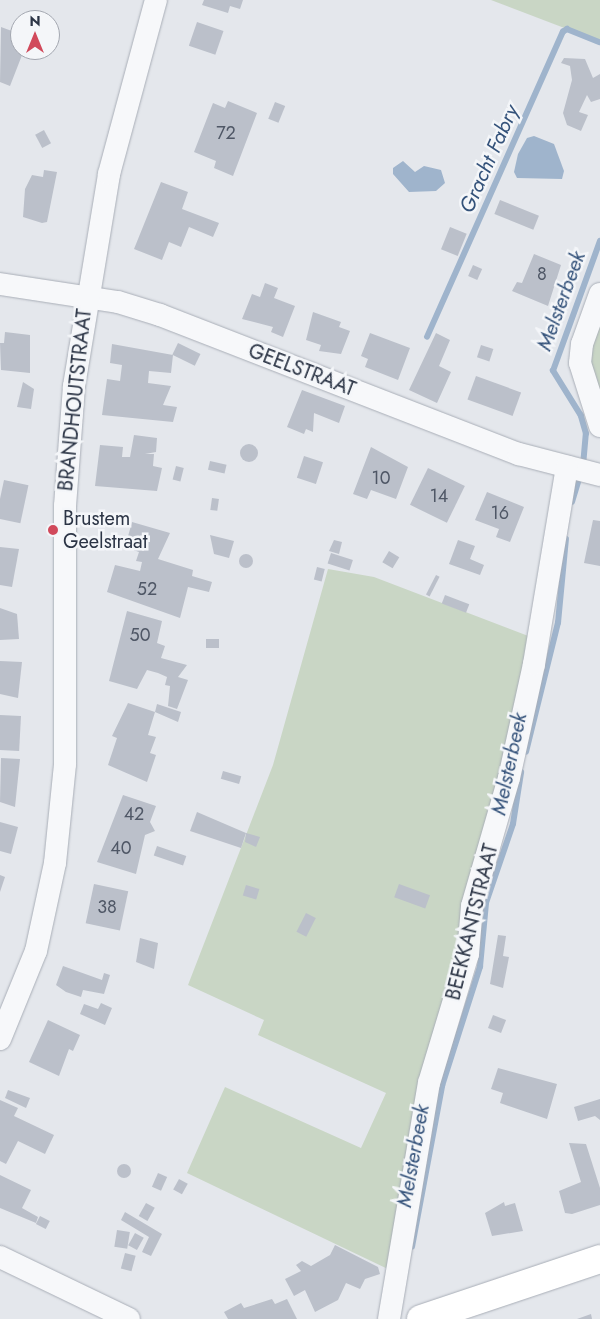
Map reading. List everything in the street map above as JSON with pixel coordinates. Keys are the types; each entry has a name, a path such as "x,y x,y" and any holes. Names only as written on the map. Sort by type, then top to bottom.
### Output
{"main road":[{"path":"421,1319 600,1259"}],"street":[{"name":"BRANDHOUTSTRAAT","path":"0,1039 36,951 62,811 65,506 86,298 109,174 156,0"},
{"name":"GEELSTRAAT","path":"0,284 118,302 160,315 519,454 583,471"},
{"path":"600,294 582,344 580,363 600,426"},
{"name":"BEEKKANTSTRAAT","path":"389,1319 429,1083 468,954 472,906 513,759 583,471"},
{"path":"0,1257 129,1319"}],"green space":[{"path":"491,0 600,0 600,41 567,29"},
{"path":"600,315 600,396 589,363"},
{"path":"328,569 374,577 531,637 392,1271 187,1173 225,1087 361,1148 386,1093 258,1035 264,1020 188,985 273,765"}],"water":[{"path":"534,136 554,144 564,171 562,179 517,178 514,172 518,154 527,138"},
{"path":"403,161 415,172 424,166 441,170 445,183 436,191 409,192 393,174 393,168"}],"building":[{"path":"204,0 243,0 240,9 230,6 228,13 202,5"},
{"path":"197,22 223,31 215,55 189,46"},
{"path":"1,27 10,30 10,60 20,60 10,86 0,82"},
{"path":"564,58 585,59 593,78 600,74 600,99 591,102 587,95 579,112 588,115 581,131 567,125 563,113 572,80 570,66 561,63"},
{"path":"228,101 257,113 233,176 214,168 216,161 194,152 213,103 225,108"},
{"path":"275,102 285,106 278,123 268,119"},
{"path":"44,130 51,143 42,148 35,135"},
{"path":"44,170 57,172 47,222 42,223 23,217 25,189 32,175 43,177"},
{"path":"161,182 188,192 182,209 219,223 213,237 189,227 181,247 169,242 162,260 134,249"},
{"path":"500,200 539,216 533,230 494,214"},
{"path":"450,227 467,234 458,256 441,249"},
{"path":"534,254 561,265 548,306 512,291 517,282 522,283"},
{"path":"473,265 482,269 477,280 468,276"},
{"path":"265,283 278,288 274,298 295,306 283,337 271,332 273,327 242,319 252,294 260,297"},
{"path":"313,312 341,322 339,327 350,331 341,354 319,351 321,345 306,340"},
{"path":"5,332 30,335 30,373 1,370 0,343 4,343"},
{"path":"370,333 410,348 398,380 365,367 368,359 361,356"},
{"path":"436,333 450,340 439,366 451,372 437,403 409,390"},
{"path":"178,343 200,354 195,366 172,355"},
{"path":"112,344 173,355 171,373 149,371 148,383 171,386 163,405 177,407 173,422 102,415 107,379 120,381 122,365 110,363"},
{"path":"481,345 493,349 489,361 477,357"},
{"path":"476,376 521,392 513,416 467,399"},
{"path":"23,382 34,389 31,409 17,407"},
{"path":"302,390 345,406 339,423 314,413 313,432 306,429 304,434 287,427"},
{"path":"134,435 157,438 156,452 145,454 154,454 153,466 162,468 157,491 95,486 100,445 123,447 122,457 130,457"},
{"path":"249,444 255,447 258,453 255,459 249,462 243,459 240,453 243,447"},
{"path":"371,447 408,467 396,499 371,490 367,499 353,494"},
{"path":"304,456 323,462 316,484 297,478"},
{"path":"210,461 227,465 225,474 208,470"},
{"path":"176,466 184,468 180,482 173,480"},
{"path":"428,468 465,486 447,523 410,505"},
{"path":"4,480 28,485 20,523 0,519 0,499"},
{"path":"487,492 524,507 510,542 496,537 499,529 475,520"},
{"path":"212,498 219,499 217,511 210,510"},
{"path":"593,520 600,521 600,566 584,563"},
{"path":"132,522 170,533 158,559 193,570 192,576 212,582 209,592 188,587 180,618 107,592 115,565 140,571 142,562 136,561 139,552 125,547"},
{"path":"210,535 234,541 229,558 214,554"},
{"path":"334,540 342,542 339,554 329,551"},
{"path":"458,540 475,546 470,559 484,565 480,575 449,564"},
{"path":"0,547 19,549 12,587 0,585"},
{"path":"389,551 399,557 393,568 382,562"},
{"path":"331,553 353,560 349,571 328,563"},
{"path":"246,554 251,556 253,561 251,566 246,568 241,566 239,561 241,556"},
{"path":"317,567 325,569 322,582 314,580"},
{"path":"436,575 440,577 430,596 426,595"},
{"path":"445,595 469,604 466,613 442,603"},
{"path":"0,608 17,614 19,639 0,640"},
{"path":"127,611 162,621 157,643 165,646 161,658 187,665 178,677 188,680 177,709 168,706 170,686 165,685 167,677 158,673 147,670 137,689 109,681"},
{"path":"206,639 219,639 219,648 206,648"},
{"path":"0,661 22,662 18,698 0,694"},
{"path":"128,703 155,712 148,735 156,737 150,753 156,755 147,782 108,765 117,738 112,736"},
{"path":"157,704 181,712 178,722 155,712"},
{"path":"0,715 21,716 19,751 0,750"},
{"path":"1,758 20,759 15,807 0,802"},
{"path":"223,771 241,776 239,784 221,779"},
{"path":"123,795 156,806 150,822 155,831 145,835 136,874 97,862"},
{"path":"197,812 246,833 241,848 190,831"},
{"path":"0,822 18,827 11,854 0,851"},
{"path":"246,833 260,837 256,847 245,842"},
{"path":"157,846 186,856 183,866 154,855"},
{"path":"0,875 5,877 0,892"},
{"path":"94,884 128,891 120,930 86,923"},
{"path":"399,884 430,895 425,908 394,897"},
{"path":"246,885 259,889 256,900 243,896"},
{"path":"306,913 316,918 306,937 296,932"},
{"path":"498,935 506,936 503,956 509,957 503,988 490,984"},
{"path":"140,938 158,943 154,969 136,962"},
{"path":"63,966 102,980 104,973 110,975 104,994 83,990 81,997 66,992 56,985"},
{"path":"101,1003 112,1008 105,1025 80,1014 84,1004 98,1009"},
{"path":"493,1015 506,1020 501,1033 488,1028"},
{"path":"48,1020 80,1035 73,1051 69,1049 59,1076 29,1062"},
{"path":"498,1068 557,1084 547,1119 500,1103 503,1093 491,1089"},
{"path":"8,1090 30,1098 26,1108 5,1098"},
{"path":"600,1099 600,1120 595,1116 578,1121 574,1107"},
{"path":"0,1100 18,1108 14,1116 54,1135 45,1154 18,1141 6,1164 0,1161"},
{"path":"569,1143 586,1144 600,1188 600,1205 572,1214 565,1213 559,1191 581,1182"},
{"path":"121,1164 127,1164 131,1171 127,1178 121,1178 117,1174 117,1168"},
{"path":"158,1173 167,1177 161,1191 152,1187"},
{"path":"0,1175 31,1190 22,1208 38,1217 36,1223 0,1208"},
{"path":"179,1179 188,1184 182,1194 173,1189"},
{"path":"504,1202 505,1206 515,1203 523,1231 492,1236 485,1213"},
{"path":"146,1203 155,1208 147,1221 139,1216"},
{"path":"125,1212 162,1234 151,1256 142,1252 149,1237 121,1220"},
{"path":"40,1216 50,1221 46,1229 36,1224"},
{"path":"117,1230 130,1232 127,1249 114,1247"},
{"path":"135,1233 144,1238 137,1250 128,1245"},
{"path":"335,1245 378,1267 380,1274 365,1279 360,1289 346,1283 338,1300 315,1312 305,1290 294,1296 285,1279 301,1271 296,1265 302,1261 311,1266 330,1255"},
{"path":"125,1253 136,1256 131,1271 121,1268"},
{"path":"272,1299 275,1304 287,1299 297,1319 228,1319 224,1312 241,1303 244,1308"},
{"path":"591,1314 592,1319 577,1319"}],"waterway":[{"name":"Gracht Fabry","path":"427,337 563,32 567,29 600,42"},
{"name":"Melsterbeek","path":"583,466 586,434 581,416 553,371 600,241"},
{"name":"Melsterbeek","path":"572,502 580,475"},
{"name":"Melsterbeek","path":"526,752 558,623 566,539"},
{"name":"Melsterbeek","path":"412,1247 442,1086 480,967 486,903 513,824 521,773"}],"place":[{"name":"Brustem Geelstraat","path":"53,530"}]}
